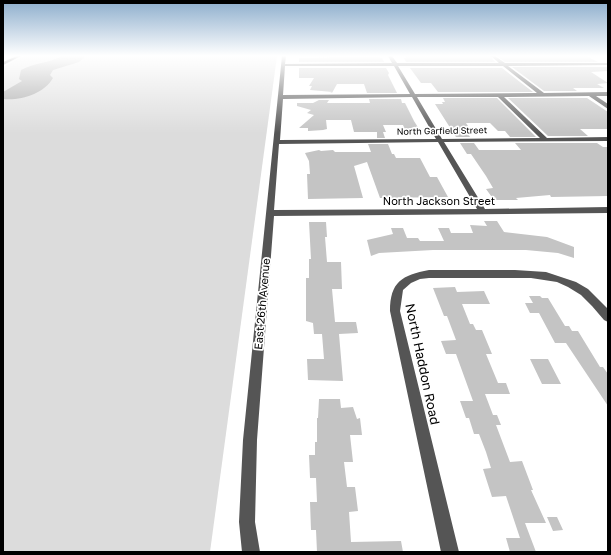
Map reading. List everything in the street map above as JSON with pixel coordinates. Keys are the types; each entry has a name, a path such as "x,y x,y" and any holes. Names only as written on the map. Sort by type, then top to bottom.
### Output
{"street":[{"name":"East 26th Avenue","path":"251,552 247,522 250,440 282,82"},
{"path":"405,82 482,212"},
{"path":"527,82 543,95"},
{"path":"590,94 608,107"},
{"path":"281,96 608,94"},
{"path":"499,95 545,139"},
{"name":"North Garfield Street","path":"277,142 608,139"},
{"name":"North Jackson Street","path":"270,213 608,210"},
{"name":"North Haddon Road","path":"450,552 395,311 396,292 400,286 412,278 429,274 540,274 558,278 576,286 594,300 608,317"}],"shaded area":[{"path":"3,82 274,82 210,552 3,552"},
{"path":"20,82 50,82 38,92 17,99 3,99 3,92"}],"building":[{"path":"312,82 391,82 397,93 367,93 364,84 337,84 333,92 310,90 312,86 309,86"},
{"path":"420,82 520,82 533,92 438,92 431,83"},
{"path":"532,82 608,83 597,84 604,88 573,88 577,91 544,91"},
{"path":"443,98 497,98 536,137 510,137 505,131 498,131 490,123 466,123 470,129 465,129 470,137 456,137 435,104 443,104 442,102 445,102"},
{"path":"508,98 587,98 608,112 608,129 580,129 588,136 548,136"},
{"path":"369,99 401,99 402,103 405,103 419,129 417,129 418,132 406,132 403,125 383,125 386,132 383,132 385,138 377,138 377,132 354,132 351,120 326,120 327,129 323,130 308,131 308,128 299,128 314,115 307,113 311,110 297,106 297,103 313,103 319,100 329,100 327,103 370,103"},
{"path":"460,143 474,143 479,150 521,150 515,143 597,143 603,147 608,147 608,196 551,197 550,195 516,198 518,200 494,200 486,189 493,188 486,176 471,154 467,154"},
{"path":"368,144 388,144 392,154 394,154 396,158 420,158 430,177 437,177 448,197 380,198 367,162 354,166 363,198 308,199 307,174 310,174 309,161 305,153 319,150 333,150 335,152 371,152"},
{"path":"484,221 497,221 504,232 547,237 574,247 574,258 558,253 526,250 433,250 379,253 371,256 367,240 393,234 391,228 403,228 407,238 418,238 420,241 444,241 438,228 449,228 451,233 473,233 470,225 487,226"},
{"path":"309,222 326,222 327,237 325,237 327,262 341,262 342,289 332,289 335,322 356,322 358,333 339,334 343,381 308,380 307,359 324,359 322,334 314,334 313,323 306,321 306,278 309,278 309,259 311,259"},
{"path":"455,287 457,292 484,291 490,304 462,304 470,324 473,324 476,330 482,330 492,354 486,354 498,383 506,383 510,394 485,394 493,415 497,415 501,425 496,425 510,462 522,461 533,490 531,490 546,523 525,523 536,552 510,552 506,538 520,538 506,496 492,497 483,469 491,468 486,452 479,434 474,434 469,418 466,418 460,401 473,401 456,354 446,354 441,341 456,340 447,316 444,316 433,288"},
{"path":"529,296 548,298 565,326 569,326 572,331 578,331 600,367 603,367 608,374 608,406 566,343 555,343 539,313 530,313 525,303 533,303"},
{"path":"530,359 548,359 561,384 542,384"},
{"path":"319,399 340,399 341,408 353,407 357,419 360,418 362,435 350,435 353,462 344,462 347,487 355,487 358,511 349,512 351,542 401,541 403,552 317,552 316,530 311,530 310,502 317,502 316,478 310,478 309,455 315,455"},
{"path":"547,517 557,517 563,530 553,531"}]}
